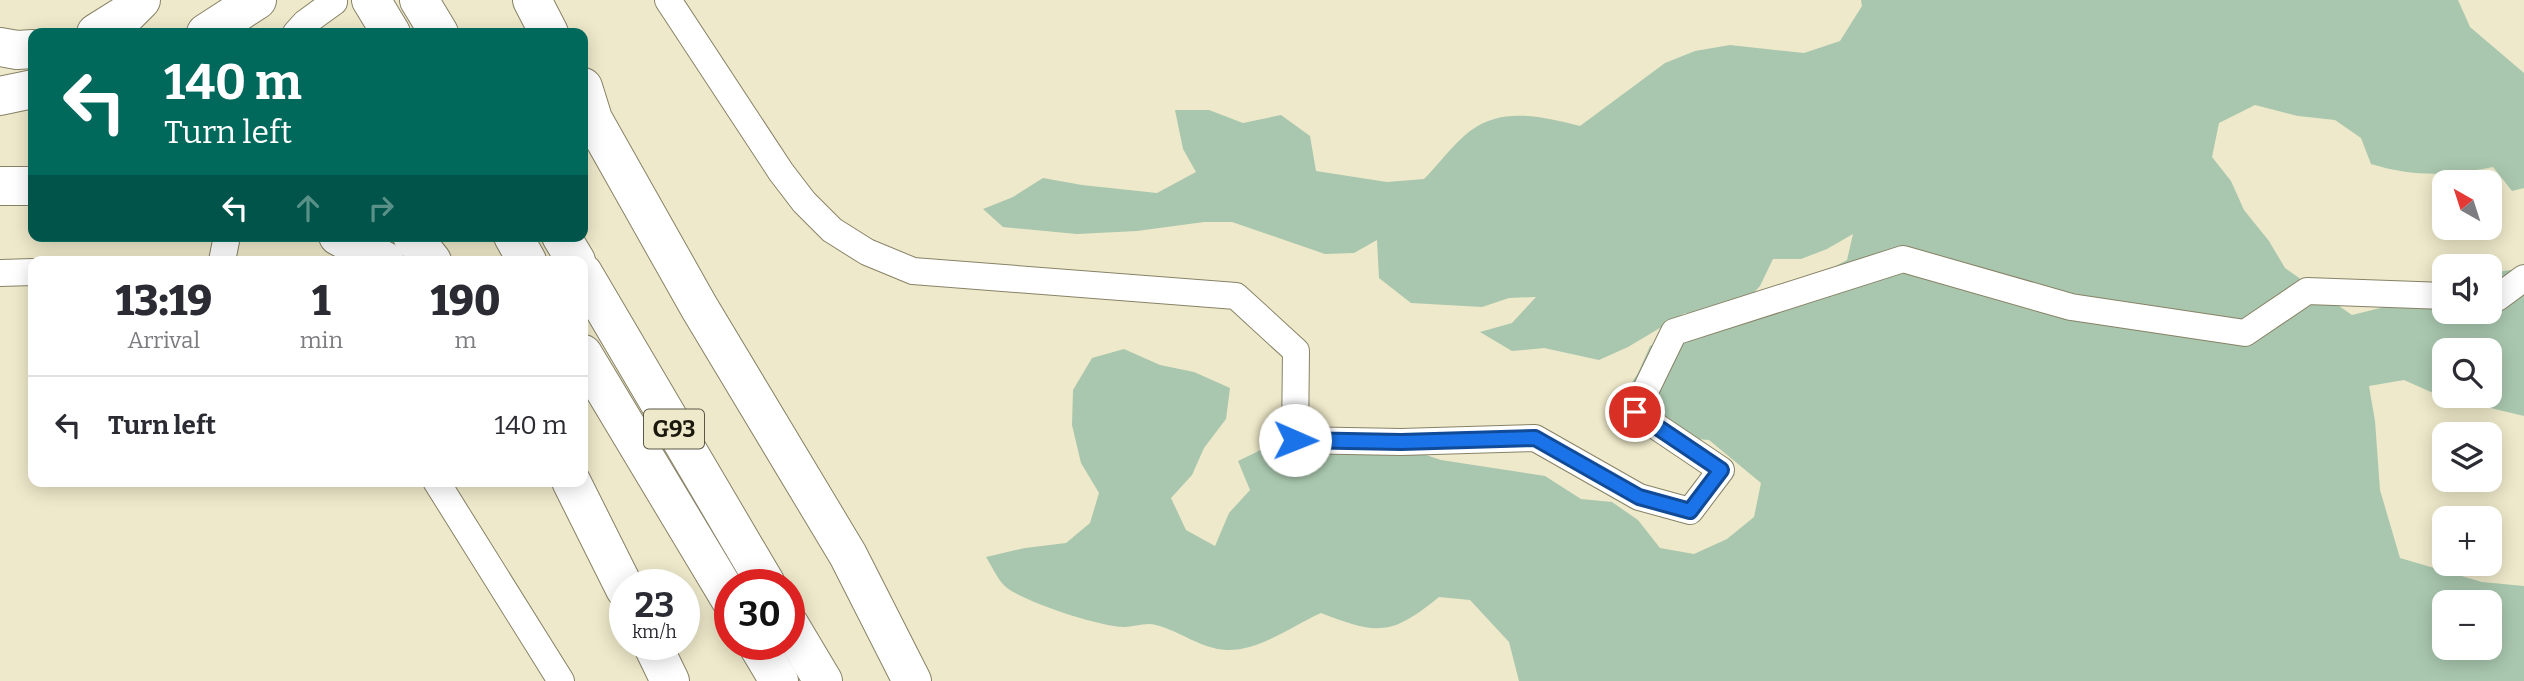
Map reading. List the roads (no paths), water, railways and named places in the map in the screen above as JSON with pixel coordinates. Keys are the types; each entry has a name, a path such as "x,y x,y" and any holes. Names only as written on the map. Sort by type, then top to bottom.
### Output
{"highway":[{"path":"104,28 128,13 141,0"},
{"path":"213,28 257,0"},
{"path":"419,0 436,28"},
{"path":"532,0 546,28"},
{"path":"556,0 564,28"},
{"path":"353,1 385,28"},
{"path":"0,47 28,49"},
{"path":"588,106 699,307 848,555 912,681"},
{"path":"0,186 28,186"},
{"path":"349,242 376,256"},
{"path":"417,242 428,256"},
{"name":"G93","path":"588,281 757,569"},
{"name":"G93","path":"588,362 714,574"},
{"path":"574,487 615,569"},
{"path":"687,530 714,590"},
{"path":"805,651 823,681"},
{"path":"660,660 670,681"},
{"path":"745,660 755,681"},
{"path":"767,660 779,681"}],"street":[{"path":"668,0 781,172 804,202 832,230 867,252 913,271 1236,296 1296,351 1295,440 1401,442 1535,438 1639,497 1690,511 1721,470 1635,412 1674,332 1903,259 2071,307 2245,334 2307,291 2432,296"},
{"path":"305,28 353,1"},
{"path":"0,273 28,272"},
{"path":"2502,294 2524,278"},
{"path":"440,487 561,681"}]}
